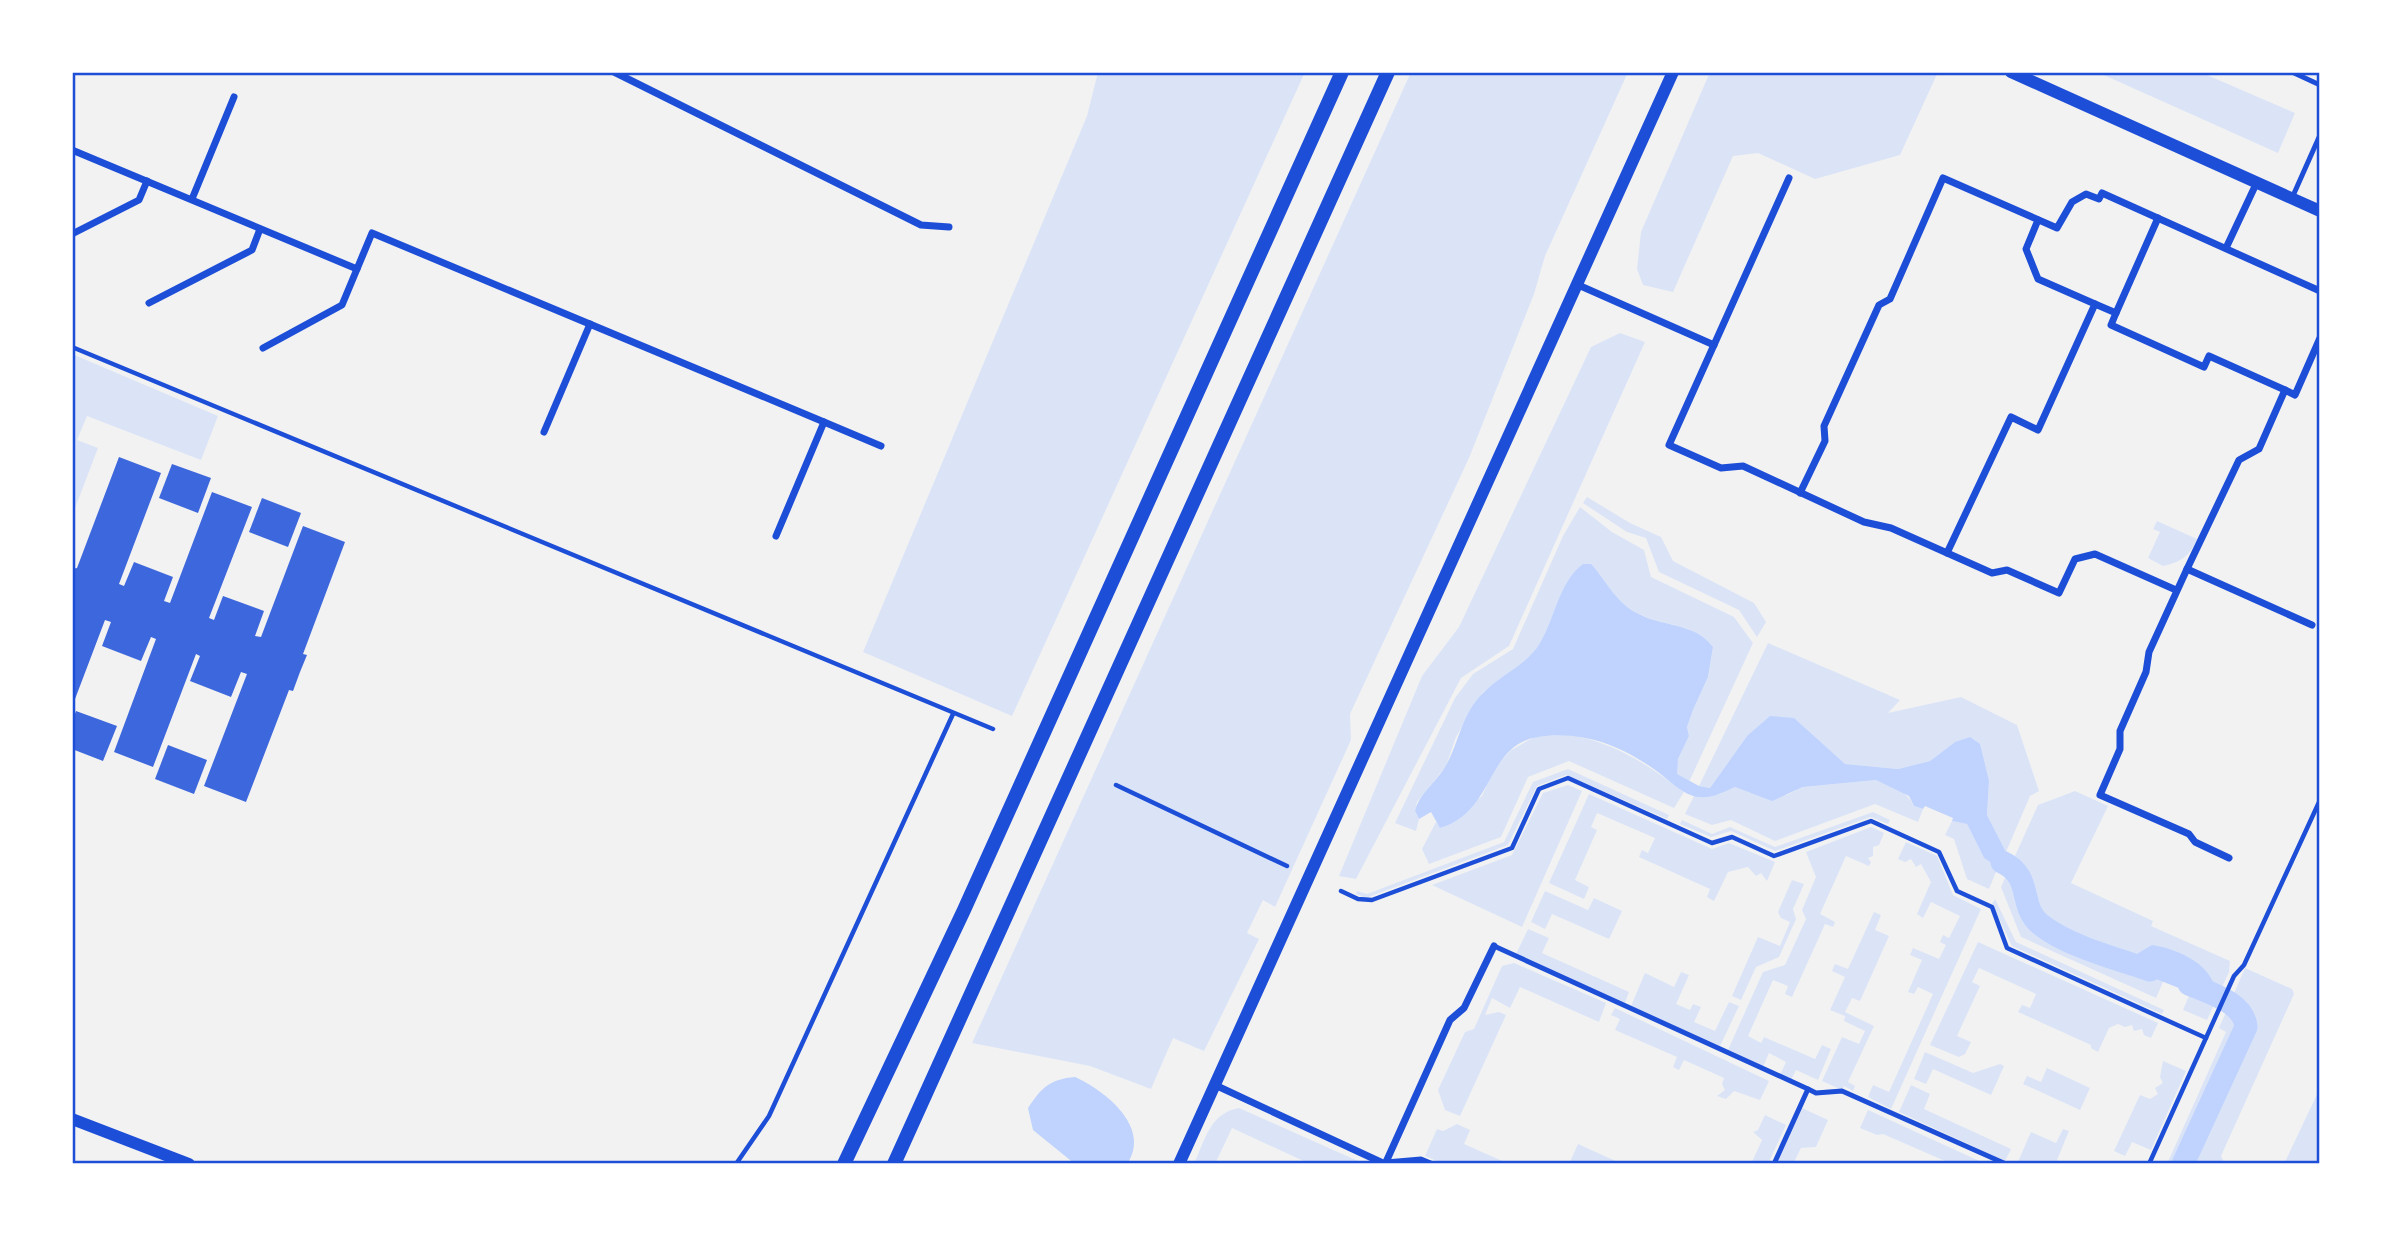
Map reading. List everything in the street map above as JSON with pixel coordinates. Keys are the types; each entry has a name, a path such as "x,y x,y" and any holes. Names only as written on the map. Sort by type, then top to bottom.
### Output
{"main road":[{"path":"844,1164 964,910 1342,72"},
{"path":"894,1164 1388,72"}],"street":[{"path":"614,72 921,225 948,227"},
{"path":"1179,1164 1673,72"},
{"path":"2011,72 2320,211"},
{"path":"192,199 234,97"},
{"path":"72,150 357,268"},
{"path":"1800,494 1825,441 1824,426 1840,390 1879,305 1890,299 1943,177 2059,227 2072,202 2086,194 2099,200 2102,193 2320,291"},
{"path":"1789,178 1669,445 1721,468 1743,466 1864,522 1891,528 1992,573 2007,570 2059,593 2075,559 2095,554 2176,590"},
{"path":"72,234 139,200 147,181"},
{"path":"2226,248 2257,181"},
{"path":"2158,218 2111,325 2204,368 2210,356 2295,395 2320,338"},
{"path":"2038,220 2026,249 2038,279 2116,313"},
{"path":"149,303 251,250 260,229"},
{"path":"263,348 342,305 372,233 881,446"},
{"path":"1576,284 1714,345"},
{"path":"1947,553 2011,417 2038,430 2095,304"},
{"path":"544,432 590,324"},
{"path":"2229,858 2194,842 2189,834 2100,795 2120,749 2120,731 2176,590 2239,460 2259,449 2285,390"},
{"path":"776,536 824,422"},
{"path":"2187,569 2312,625"},
{"path":"1215,1086 1386,1163 1450,1020 1464,1008 1494,946"},
{"path":"72,1119 189,1164"}],"lane":[{"path":"2292,72 2320,85"},
{"path":"2292,198 2320,135"},
{"path":"1494,946 1816,1093 1842,1091 2006,1164"},
{"path":"1774,1164 1808,1089"},
{"path":"1386,1163 1421,1159 1433,1164"}],"path":[{"path":"72,347 993,729"},
{"path":"736,1164 769,1116 953,714"},
{"path":"1341,891 1358,899 1373,900 1512,848 1539,789 1568,778 1712,843 1732,837 1774,856 1871,821 1940,852 1957,891 1992,907 2007,948 2206,1038"},
{"path":"1116,785 1287,866"},
{"path":"2149,1164 2234,976 2244,965 2320,800"}],"shaded area":[{"path":"1098,72 1305,72 1012,716 863,652 1087,116"},
{"path":"1411,72 1628,72 1545,256 1534,294 1469,458 1350,714 1351,740 1275,907 1263,900 1247,933 1259,939 1204,1051 1173,1038 1151,1089 1090,1066 972,1043"},
{"path":"1710,72 1938,72 1900,155 1815,179 1758,153 1733,156 1673,292 1643,285 1637,269 1641,232"},
{"path":"2097,72 2200,72 2295,113 2278,153"},
{"path":"1620,333 1645,342 1509,646 1461,678 1356,879 1339,876 1422,676 1459,627 1591,347"},
{"path":"72,354 218,416 201,460 87,416 77,440 98,448 72,516"},
{"path":"1587,497 1630,523 1661,537 1673,561 1754,603 1766,622 1757,637 1739,610 1659,572 1646,538 1627,532 1583,503"},
{"path":"1580,507 1612,532 1644,550 1651,577 1734,617 1753,643 1689,782 1676,774 1678,759 1689,736 1687,727 1693,710 1708,677 1713,647 1697,633 1631,609 1615,596 1599,573 1565,587 1542,641 1530,658 1483,692 1456,737 1446,766 1417,802 1415,811 1419,819 1416,831 1395,823 1455,698 1473,674 1513,649 1563,536"},
{"path":"2157,521 2197,539 2184,557 2163,566 2148,558 2160,532 2153,529"},
{"path":"1768,643 1900,700 1888,713 1961,697 2017,725 2039,791 2030,796 2006,852 1987,815 1989,781 1955,742 1930,761 1898,769 1845,764 1825,748 1747,736 1710,788 1699,786"},
{"path":"1569,734 1602,743 1630,756 1684,792 1674,808 1569,761 1528,777 1501,837 1429,864 1422,849 1436,822 1441,828 1482,796 1494,768 1510,751 1534,737"},
{"path":"1568,769 1669,815 1667,819 1566,775 1537,786 1508,845 1366,898 1356,894 1357,891 1367,894 1504,842 1533,782"},
{"path":"1876,780 1898,789 1914,806 1923,809 1918,822 1875,804 1775,841 1731,820 1712,825 1685,814 1694,796 1720,794 1735,787 1751,793 1787,795 1803,787"},
{"path":"1568,785 1582,791 1522,927 1432,885 1512,855 1543,793"},
{"path":"2075,791 2108,806 2071,883 2153,921 2151,926 2230,961 2229,972 2207,1020 2183,1010 2191,991 2209,1000 2214,998 2139,953 2120,960 2121,965 2164,980 2156,998 2021,937 2001,887 2038,805"},
{"path":"1589,794 1712,849 1729,843 1775,862 1767,881 1761,873 1756,876 1748,867 1728,872 1714,901 1707,897 1710,889 1639,857 1642,850 1648,853 1655,838 1597,813 1591,827 1597,830 1575,880 1589,887 1584,899 1549,883"},
{"path":"1873,812 1890,820 1888,824 1871,817 1775,851 1731,831 1711,837 1680,824 1682,820 1712,834 1730,827 1775,847"},
{"path":"1952,821 1967,824 1984,858 1998,867 1989,889 1967,879 1954,839 1945,835"},
{"path":"1871,827 1884,833 1879,845 1873,847 1873,856 1868,858 1871,862 1869,866 1846,856 1820,914 1835,922 1833,927 1825,924 1792,997 1785,994 1788,986 1773,980 1748,1036 1761,1043 1764,1037 1815,1059 1822,1045 1831,1049 1818,1080 1796,1070 1791,1080 1780,1075 1786,1062 1769,1053 1763,1067 1728,1050 1763,972 1785,965 1806,919 1802,910 1816,877 1806,852"},
{"path":"1906,842 1937,856 1953,895 1981,909 1891,1109 1868,1097 1873,1085 1889,1092 1933,994 1918,987 1914,994 1908,992 1922,960 1910,955 1913,948 1939,959 1946,945 1940,942 1943,935 1949,938 1960,916 1931,902 1923,918 1917,914 1931,882 1921,864 1916,867 1911,859 1905,862 1898,859"},
{"path":"1792,880 1804,884 1793,909 1796,919 1779,957 1756,967 1741,1000 1732,996 1758,937 1780,946 1790,922 1781,918 1778,912"},
{"path":"1545,891 1588,910 1594,898 1622,911 1609,939 1552,914 1545,929 1531,922"},
{"path":"1995,899 2016,942 2164,1010 2162,1014 2012,946 1992,904"},
{"path":"1874,912 1881,915 1875,930 1889,936 1860,1001 1852,998 1845,1012 1874,1026 1848,1082 1855,1086 1853,1091 1844,1086 1842,1090 1822,1081 1842,1037 1859,1044 1865,1031 1844,1021 1845,1016 1830,1010 1845,977 1832,971 1835,964 1848,969"},
{"path":"1528,929 1549,938 1542,953 1629,992 1625,1003 1516,954"},
{"path":"1978,942 2158,1023 2151,1038 2144,1035 2142,1029 2134,1031 2132,1025 2125,1027 2118,1024 2109,1028 2098,1052 2091,1048 2091,1045 2018,1012 2022,1005 2030,1008 2036,994 1979,968 1972,982 1980,986 1957,1036 1971,1042 1965,1054 1959,1057 1930,1045"},
{"path":"1514,963 1606,1003 1599,1022 1520,987 1510,1008 1492,998 1485,1015 1499,1012 1506,1015 1460,1116 1445,1110 1438,1090 1465,1032 1474,1029 1502,966"},
{"path":"2245,968 2292,989 2294,994 2221,1156 2225,1164 2167,1164 2226,1032 2219,1028"},
{"path":"1681,972 1689,975 1676,1004 1690,1010 1693,1004 1701,1007 1694,1022 1715,1031 1729,1002 1739,1006 1720,1046 1631,1006 1645,973 1674,987"},
{"path":"1615,1008 1769,1081 1760,1100 1734,1091 1726,1099 1717,1096 1725,1090 1722,1084 1724,1078 1684,1060 1679,1070 1673,1067 1677,1057 1615,1030 1620,1019 1611,1015"},
{"path":"1925,1052 1973,1073 2000,1064 2004,1066 1991,1095 1933,1069 1926,1084 1914,1079"},
{"path":"2163,1061 2186,1071 2151,1150 2132,1142 2125,1156 2114,1151 2140,1095 2150,1099 2158,1094 2155,1088 2163,1083 2160,1077"},
{"path":"2047,1068 2090,1088 2080,1110 2023,1084 2027,1076 2041,1082"},
{"path":"1911,1085 1930,1094 1924,1109 2011,1149 2005,1161 1899,1112"},
{"path":"2320,1088 2320,1164 2307,1161 2305,1164 2284,1164"},
{"path":"1239,1108 1358,1161 1359,1164 1310,1164 1232,1128 1215,1164 1194,1164 1205,1137 1215,1122 1221,1115"},
{"path":"1802,1108 1828,1120 1816,1147 1801,1148 1793,1164 1777,1164"},
{"path":"1868,1110 1986,1164 1952,1164 1883,1134 1877,1135 1860,1128"},
{"path":"1765,1115 1786,1125 1768,1164 1751,1164 1762,1140 1753,1132 1758,1130"},
{"path":"1457,1124 1470,1130 1464,1144 1509,1164 1444,1164 1425,1156 1437,1129 1443,1131"},
{"path":"2063,1129 2069,1131 2057,1160 2065,1164 2017,1164 2031,1132 2056,1143"},
{"path":"1578,1144 1620,1163 1620,1164 1569,1164"}],"water":[{"path":"1583,564 1591,564 1616,596 1635,612 1697,633 1713,647 1708,677 1687,727 1689,736 1678,759 1677,774 1699,786 1710,788 1747,736 1770,716 1794,718 1845,764 1898,769 1930,761 1955,742 1970,737 1980,744 1989,781 1987,815 2006,852 1998,867 1984,858 1967,824 1952,821 1953,818 1925,806 1923,809 1914,806 1909,796 1876,780 1803,787 1772,801 1735,787 1713,796 1699,797 1683,791 1644,763 1616,748 1571,736 1538,737 1521,743 1508,752 1482,794 1458,820 1440,828 1431,812 1419,819 1415,811 1417,805 1445,767 1470,710 1484,692 1535,651 1568,580"},
{"path":"2152,945 2173,950 2203,968 2210,976 2216,996 2209,1000 2121,965 2122,955 2130,958"},
{"path":"1075,1077 1111,1100 1129,1124 1134,1137 1133,1150 1127,1164 1075,1164 1033,1130 1028,1108 1037,1095 1053,1082"}],"building":[{"path":"119,457 161,473 119,584 124,586 134,562 173,577 164,601 170,603 212,492 252,507 209,618 214,620 223,596 264,611 255,636 261,637 303,526 345,542 303,654 307,655 293,691 289,690 246,802 204,786 247,674 241,672 231,697 190,681 200,656 196,654 153,767 114,752 156,639 151,637 141,661 102,646 111,622 105,620 72,707 72,569 77,568"},
{"path":"172,464 211,478 198,513 159,498"},
{"path":"262,498 301,513 288,547 249,532"},
{"path":"76,711 117,726 103,761 72,749 72,722"},
{"path":"168,745 207,760 194,794 155,779"}],"waterway":[{"path":"2002,862 2018,875 2029,909 2040,924 2078,945 2150,970"},
{"path":"2183,1164 2246,1027 2244,1018 2232,1005 2189,984"}]}
